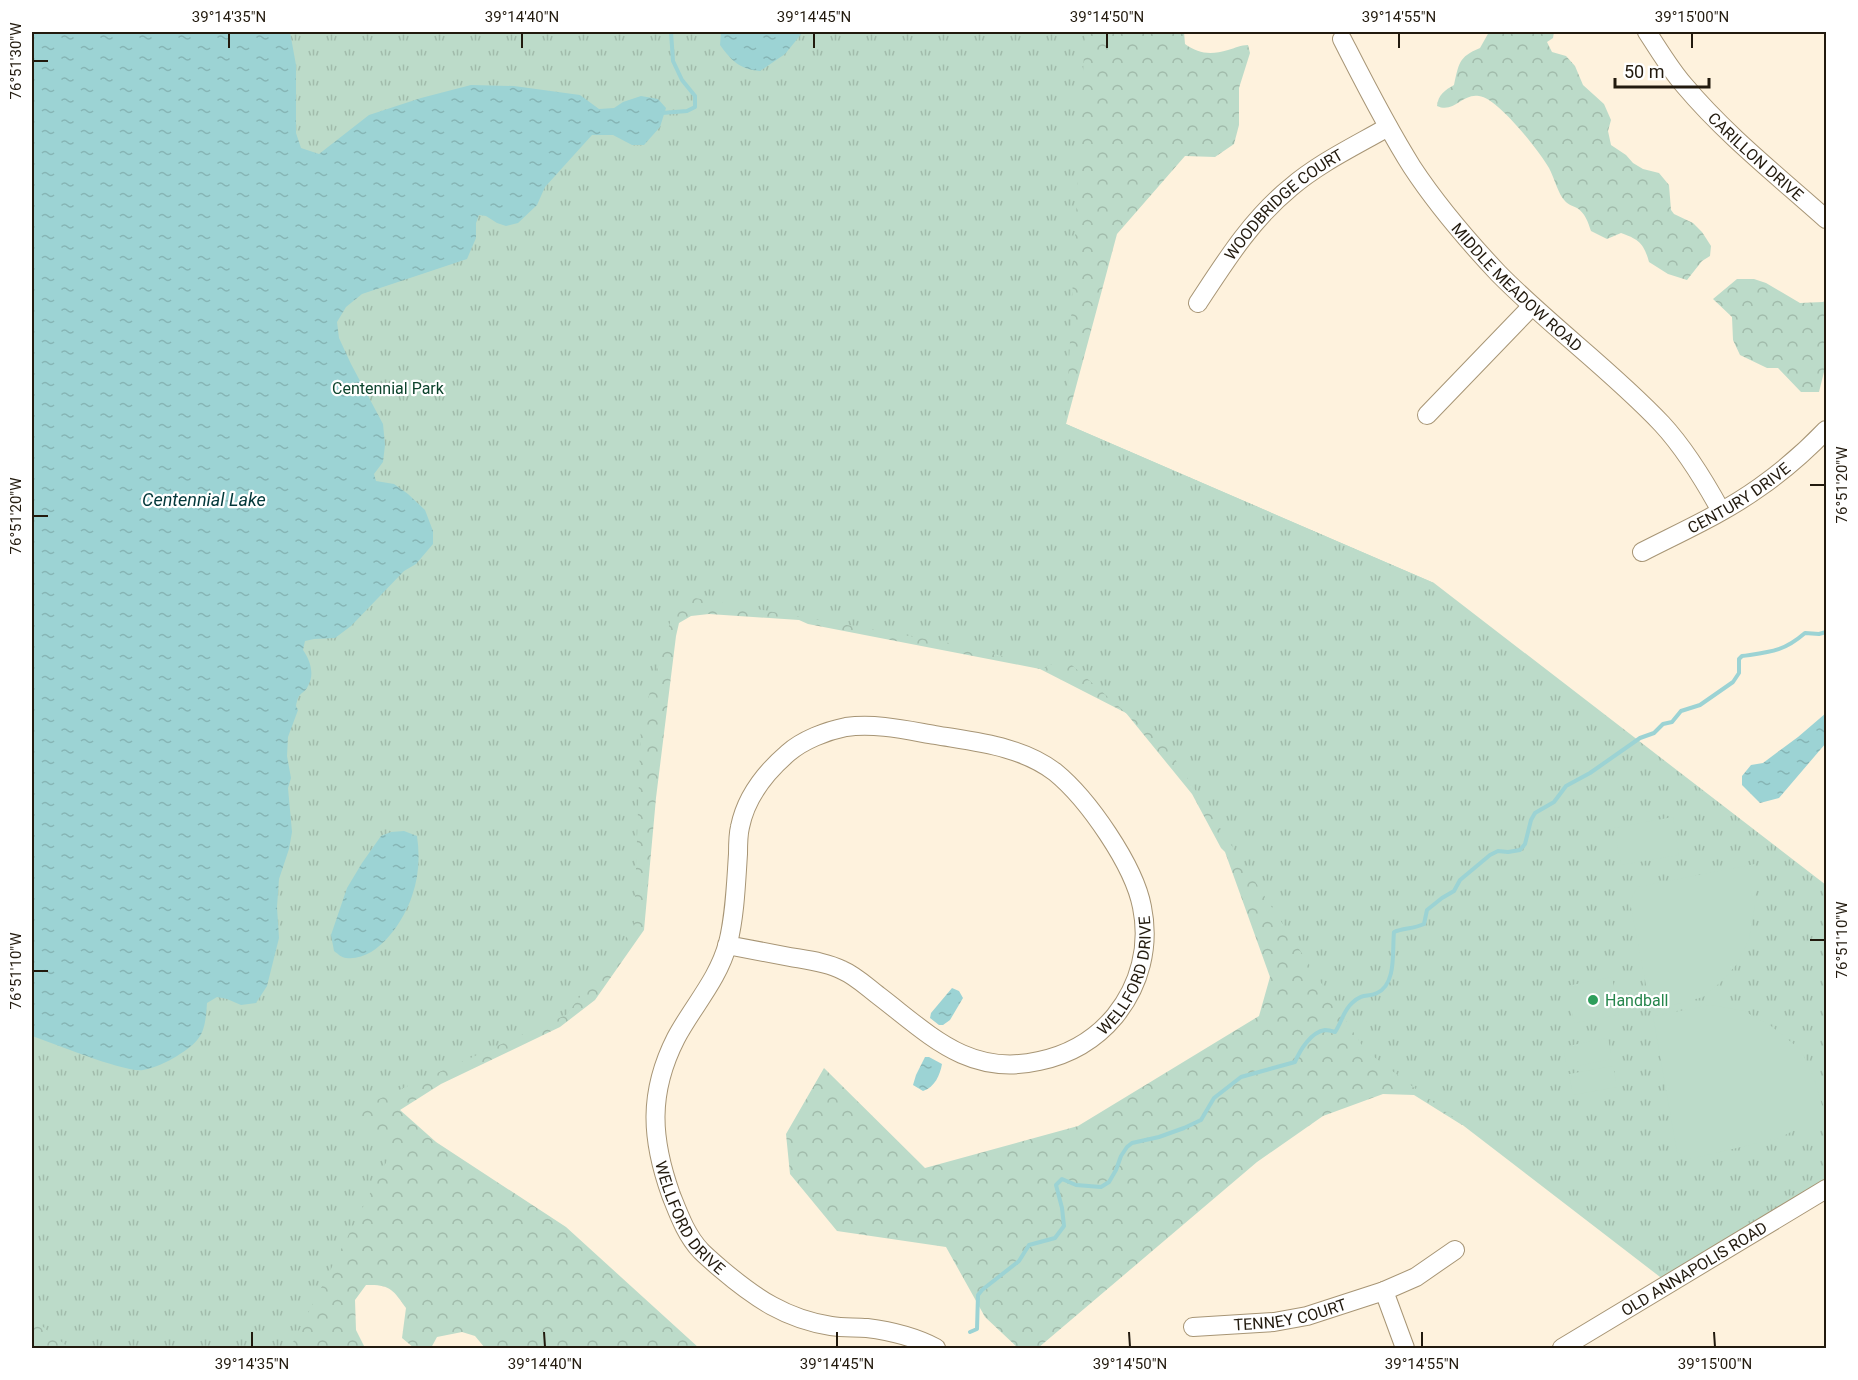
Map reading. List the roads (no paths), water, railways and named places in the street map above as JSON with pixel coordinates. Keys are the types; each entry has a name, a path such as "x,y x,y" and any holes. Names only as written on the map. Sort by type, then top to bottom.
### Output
{"street":[{"name":"CARILLON DRIVE","path":"1647,32 1683,85 1725,129 1827,219"},
{"name":"MIDDLE MEADOW ROAD","path":"1342,39 1388,127 1413,168 1448,216 1532,306 1632,395 1662,425 1683,449 1721,511"},
{"name":"WOODBRIDGE COURT","path":"1198,303 1230,254 1268,207 1318,168 1388,127"},
{"path":"1427,415 1532,306"},
{"name":"CENTURY DRIVE","path":"1642,552 1721,511 1759,488 1827,430"},
{"name":"WELLFORD DRIVE","path":"728,945 820,962 841,969 944,1046 967,1058 995,1064 1022,1065 1054,1058 1077,1048 1099,1033 1126,1001 1137,978 1145,949 1145,919 1139,891 1122,858 1095,816 1076,792 1053,771 999,746 880,726 844,728 817,736 793,748 760,782 747,805 739,828 734,905 728,945 709,989 675,1041 658,1091 655,1136 666,1179 686,1231 701,1252 736,1282 782,1312 836,1327 867,1328 898,1334 925,1342 936,1348"},
{"name":"OLD ANNAPOLIS ROAD","path":"1562,1348 1827,1190"},
{"name":"TENNEY COURT","path":"1193,1327 1274,1322 1307,1316 1384,1291 1416,1277 1455,1250"},
{"path":"1384,1291 1405,1348"}],"water":[{"name":"Centennial Lake","path":"32,32 290,32 296,65 296,133 301,148 319,154 369,115 471,85 514,86 580,95 599,109 614,108 623,102 641,96 658,99 666,108 660,127 644,145 632,145 613,135 592,135 545,187 537,205 518,223 506,226 479,215 476,223 476,238 467,259 362,294 346,307 337,322 339,338 383,424 385,445 383,462 374,474 376,481 394,484 425,510 433,531 433,544 416,564 404,571 351,626 335,638 305,641 303,650 310,663 311,677 306,689 298,698 296,706 298,710 288,737 287,756 291,778 288,788 292,832 279,879 277,907 279,938 267,986 256,1003 241,1005 217,997 207,1003 205,1021 197,1040 173,1058 143,1070 121,1067 32,1036"},
{"path":"721,32 803,32 785,54 760,71 741,66 732,60 720,45"},
{"path":"1826,713 1826,743 1779,798 1760,803 1742,785 1742,776 1751,765 1763,763"},
{"path":"404,831 417,836 418,866 412,896 403,917 388,938 368,954 357,958 343,957 334,951 331,935 347,888 381,836"},
{"path":"952,988 959,991 963,998 950,1020 939,1025 930,1018 931,1013"},
{"path":"925,1057 942,1064 936,1080 931,1087 923,1091 913,1085"}],"waterway":[{"path":"662,113 687,111 695,107 695,96 682,80 673,61 671,32"},
{"path":"970,1332 977,1329 978,1295 982,1290 1019,1261 1029,1245 1055,1238 1064,1226 1056,1185 1062,1179 1076,1185 1101,1187 1109,1182 1121,1156 1132,1143 1159,1137 1201,1120 1214,1098 1241,1077 1295,1062 1303,1047 1315,1034 1325,1030 1335,1032 1352,1003 1363,996 1383,989 1391,974 1394,932 1424,924 1427,910 1454,891 1460,880 1490,855 1498,851 1520,850 1525,844 1535,813 1554,802 1566,786 1590,773 1640,738 1654,733 1663,724 1672,722 1681,711 1700,705 1733,682 1739,673 1739,659 1742,656 1783,648 1805,633 1826,632"}],"place":[{"name":"Handball","path":"1593,1000"}],"park label":[{"name":"Centennial Park","path":"388,388"}]}
